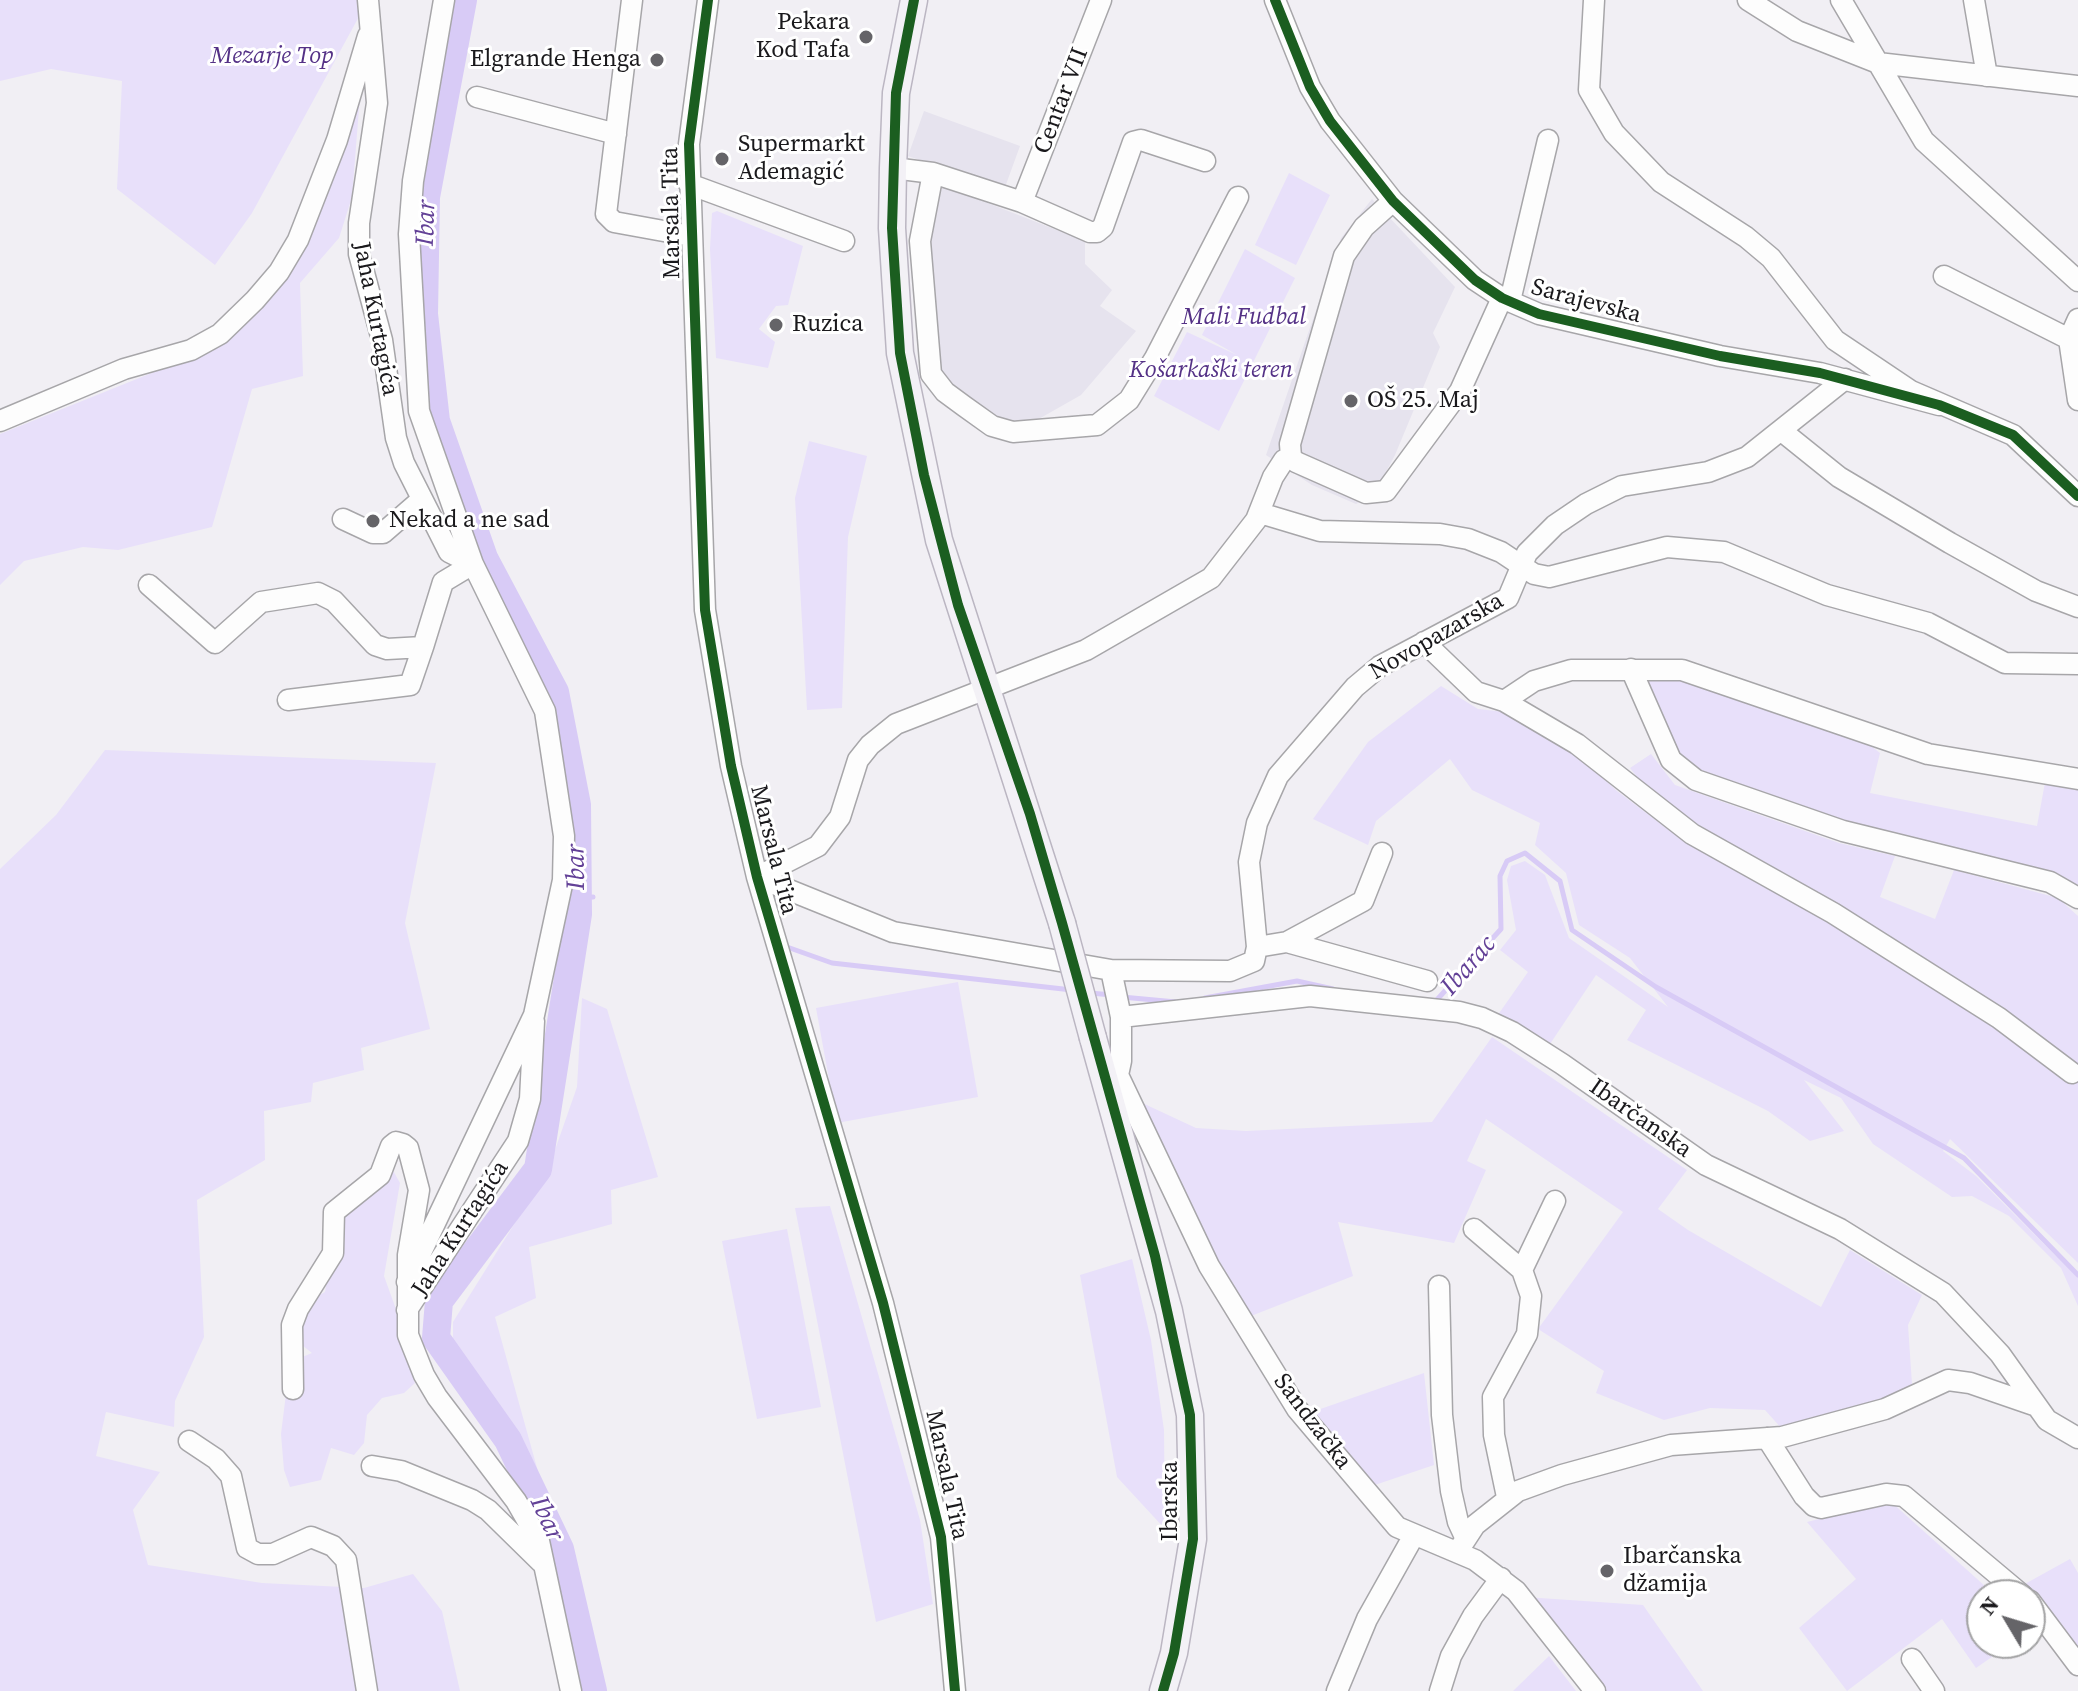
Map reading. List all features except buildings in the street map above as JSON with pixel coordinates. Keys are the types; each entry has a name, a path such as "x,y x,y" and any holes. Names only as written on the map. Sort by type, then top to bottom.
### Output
{"main road":[{"name":"Ibarska","path":"914,0 896,93 893,168 892,228 900,353 939,540 1062,923 1093,1038 1112,1076 1169,1311 1190,1415 1194,1497 1188,1580 1163,1691"}],"street":[{"name":"Jaha Kurtagića","path":"368,0 377,103 359,223 359,254 382,340 396,438 421,500 449,552 473,564"},
{"name":"Jaha Kurtagića","path":"444,0 413,181 411,267 419,411 473,564 545,711 558,776 564,836 563,880 534,1015 530,1099 518,1141 407,1310 408,1335 424,1375 450,1416 516,1501 539,1541 571,1691"},
{"path":"609,0 631,4 604,206 610,220 691,236"},
{"name":"Marsala Tita","path":"708,0 689,144 705,610 731,766 757,877 905,1383 941,1537 955,1691"},
{"name":"Centar VII","path":"1022,202 1101,0"},
{"name":"Sarajevska","path":"1275,0 1310,87 1330,121 1393,201 1475,280 1506,300 1539,314 1720,356 1845,379 1896,396 1939,405"},
{"path":"1594,0 1589,90 1614,133 1661,182 1746,237 1771,258 1835,340 1890,378 1939,405 2013,435 2078,496"},
{"path":"1748,0 1797,31 1878,63 2077,88"},
{"path":"1841,0 1924,141 2078,281"},
{"path":"1974,0 1987,76"},
{"path":"0,421 124,369 191,350 220,334 255,300 279,272 298,240 337,140 371,22"},
{"path":"477,97 616,134"},
{"path":"893,168 933,173 1022,202 1090,232 1097,232 1103,227 1133,142 1141,140 1205,161"},
{"path":"1291,457 1316,472 1366,493 1386,491 1460,391 1506,300 1548,140"},
{"path":"933,173 922,216 920,241 931,374 945,392 992,426 1013,432 1097,425 1129,400 1155,358 1238,197"},
{"path":"689,184 844,241"},
{"path":"1291,457 1290,444 1344,256 1364,227 1393,201"},
{"path":"1944,276 2069,339"},
{"path":"2078,319 2069,339 2078,400"},
{"name":"Novopazarska","path":"1257,947 1249,862 1257,823 1278,776 1355,687 1380,666 1508,598 1516,586 1519,567 1527,553 1555,525 1586,504 1622,486 1708,472 1747,457 1783,432 1845,379"},
{"path":"1783,432 1839,477 2008,576 2078,607"},
{"path":"757,877 818,846 840,817 850,775 870,745 896,724 1086,650 1211,578 1260,513 1273,477 1284,460 1291,457"},
{"path":"343,519 373,533 383,533 421,500"},
{"path":"1260,513 1320,531 1440,534 1468,539 1501,552 1519,567 1549,577 1667,547 1724,552 1827,595 1928,623 2005,663 2078,664"},
{"path":"288,700 410,685 443,582 473,564"},
{"path":"149,585 215,643 261,602 318,593 334,601 375,645 387,649 423,647"},
{"path":"1424,642 1476,692 1504,701 1577,744 1692,834 1833,913 1999,1018 2072,1073"},
{"path":"1631,669 1671,760 1696,780 1843,831 2050,882 2078,898"},
{"path":"1504,701 1534,681 1571,670 1682,670 1928,754 2078,779"},
{"path":"757,877 893,932 1116,993 1230,971 1254,961 1257,947 1287,942 1363,901 1382,853"},
{"path":"1287,942 1427,981"},
{"path":"1112,1076 1116,993"},
{"name":"Ibarčanska","path":"1116,993 1310,996 1459,1012 1482,1018 1512,1032 1562,1064 1706,1165 1840,1229 1943,1293 2000,1354 2034,1405 2061,1431 2078,1438"},
{"name":"Jaha Kurtagića","path":"407,1282 534,1015"},
{"name":"Sandzačka","path":"1112,1076 1209,1266 1297,1409 1397,1527 1413,1537 1462,1544 1501,1578 1549,1629 1595,1691"},
{"path":"293,1389 292,1325 298,1309 333,1253 334,1212 380,1175 391,1146 396,1142 408,1148 419,1190 407,1282 407,1310"},
{"path":"1522,1270 1555,1201"},
{"path":"1474,1229 1522,1270 1531,1296 1531,1319 1520,1351 1499,1383 1491,1415 1507,1497"},
{"path":"1439,1286 1442,1415 1451,1491 1462,1544"},
{"path":"1462,1544 1507,1497 1562,1475 1671,1445 1767,1438 1870,1414 1948,1380 1970,1383 2034,1405"},
{"path":"1767,1438 1814,1506 1821,1508 1886,1494 1904,1496 2003,1579"},
{"path":"189,1441 216,1459 231,1476 237,1491 242,1536 247,1548 258,1554 273,1554 311,1537 333,1546 346,1560 367,1691"},
{"path":"372,1466 401,1471 472,1500 517,1537 544,1566"},
{"path":"1337,1691 1367,1619 1413,1537"},
{"path":"1440,1691 1451,1656 1501,1578"},
{"path":"2046,1622 2078,1665"},
{"path":"1912,1659 1934,1691"}],"shaded area":[{"path":"924,111 1020,146 1004,190 908,156"},
{"path":"944,186 1085,241 1085,264 1112,290 1100,306 1136,331 1081,395 1037,420 994,425 926,378 914,230"},
{"name":"OŠ 25. Maj","path":"1372,199 1455,287 1433,333 1440,347 1395,455 1374,494 1356,504 1312,485 1266,455 1341,238"}],"green space":[{"name":"Mezarje Top","path":"0,0 368,0 252,213 215,265 117,189 122,81 51,69 0,81"},
{"path":"360,96 352,197 339,238 300,283 303,376 252,389 212,527 118,550 83,547 24,561 0,585 0,434 194,356 282,259"},
{"path":"1289,173 1330,195 1296,265 1255,245"},
{"path":"717,211 803,246 788,305 776,306 759,329 775,342 768,368 716,358 710,249 712,213"},
{"path":"1245,249 1295,278 1219,431 1154,396 1187,332 1237,355 1202,335"},
{"path":"809,441 867,456 848,537 842,708 807,710 795,498"},
{"path":"1655,672 1865,741 1880,753 1870,793 2037,826 2046,777 2078,787 2078,884 2075,887 1843,825 1689,771 1652,710 1647,680"},
{"path":"1441,686 1478,709 1505,712 1573,750 1617,791 1669,830 1809,908 2078,1076 2078,1263 1950,1139 1943,1151 1976,1176 2078,1278 2078,1306 2061,1268 2009,1216 1972,1196 1952,1197 1873,1144 1841,1098 1804,1080 1844,1131 1810,1141 1768,1111 1627,1040 1646,1010 1596,975 1544,1053 1495,1019 1528,972 1500,950 1516,930 1507,880 1511,866 1525,861 1545,875 1569,938 1668,1007 1630,958 1579,925 1566,873 1535,845 1540,823 1472,790 1450,759 1376,821 1368,845 1313,819 1368,742"},
{"path":"105,750 436,763 405,923 430,1029 361,1048 364,1070 313,1083 311,1102 264,1111 265,1160 197,1200 204,1337 175,1401 174,1427 106,1412 96,1456 160,1472 133,1510 148,1565 262,1583 364,1588 413,1574 442,1611 460,1691 0,1691 0,869 56,815"},
{"path":"1651,754 1675,785 1839,843 1895,856 1880,897 1935,919 1954,870 2058,898 2078,916 2078,1072 1667,815 1630,768"},
{"path":"958,982 978,1097 837,1123 816,1008"},
{"path":"582,998 607,1009 658,1177 611,1190 612,1224 529,1247 536,1298 495,1317 539,1475 453,1345 453,1322 548,1170 577,1087"},
{"path":"1492,1037 1687,1170 1658,1209 1688,1230 1821,1307 1850,1250 1922,1295 1908,1325 1912,1384 1874,1410 1783,1430 1765,1410 1710,1408 1664,1420 1596,1393 1604,1371 1538,1329 1623,1212 1486,1119 1467,1161 1486,1170 1454,1243 1338,1222 1353,1276 1251,1316 1201,1230 1136,1100 1196,1128 1246,1131 1432,1122"},
{"path":"386,1158 400,1183 384,1276 401,1323 403,1350 415,1383 404,1393 382,1398 367,1415 364,1443 354,1455 331,1448 321,1480 290,1487 284,1470 281,1434 290,1362 312,1353 293,1338 305,1303 325,1292 337,1213"},
{"path":"830,1206 920,1520 933,1604 876,1622 795,1208"},
{"path":"787,1229 821,1407 757,1419 722,1241"},
{"path":"1132,1259 1151,1340 1164,1430 1165,1529 1117,1477 1080,1275"},
{"path":"1424,1373 1434,1465 1366,1488 1306,1414"},
{"path":"1890,1501 1977,1579 1966,1579 1966,1654 1942,1619 1847,1691 1799,1628 1856,1579 1807,1522"},
{"path":"2070,1559 2078,1573 2078,1664 2046,1618 2046,1579 2034,1579"},
{"path":"1525,1597 1643,1605 1703,1691 1594,1691"},
{"path":"1549,1656 1576,1691 1513,1691"},
{"path":"1970,1659 1989,1659 1976,1668"}],"waterway":[{"name":"Ibar","path":"463,0 426,197 424,314 436,421 484,558 555,692 577,805 578,914 538,1169 439,1301 436,1338 508,1440 560,1549 593,1691"},
{"name":"Ibarac","path":"1434,1003 1501,929 1500,876 1507,861 1525,853 1560,881 1572,930 1656,987 1964,1158 2078,1275"},
{"name":"Ibarac","path":"578,898 593,897"},
{"name":"Ibarac","path":"787,947 832,963 1072,990"},
{"name":"Ibarac","path":"1205,998 1297,981 1333,989"},
{"name":"Ibarac","path":"1090,993 1112,995"},
{"name":"Ibarac","path":"1122,997 1176,1002"}],"cycle path":[{"path":"708,0 689,144 705,610 731,766 757,877 883,1303 941,1537 955,1691"},
{"path":"914,0 896,93 892,228 900,353 924,475 958,605 1030,814 1062,923 1155,1256 1190,1415 1193,1539 1174,1653 1163,1691"},
{"path":"1275,0 1310,87 1330,121 1393,201 1475,280 1502,298 1539,314 1720,356 1820,373 1939,405 2013,435 2078,496"}],"place":[{"name":"Pekara Kod Tafa","path":"866,37"},
{"name":"Elgrande Henga","path":"657,60"},
{"name":"Supermarkt Ademagić","path":"722,159"},
{"name":"Ruzica","path":"776,325"},
{"name":"OŠ 25. Maj","path":"1351,401"},
{"name":"Nekad a ne sad","path":"373,521"},
{"name":"Ibarčanska džamija","path":"1607,1571"}],"park label":[{"name":"Mali Fudbal","path":"1244,318"},
{"name":"Košarkaški teren","path":"1211,371"}]}
